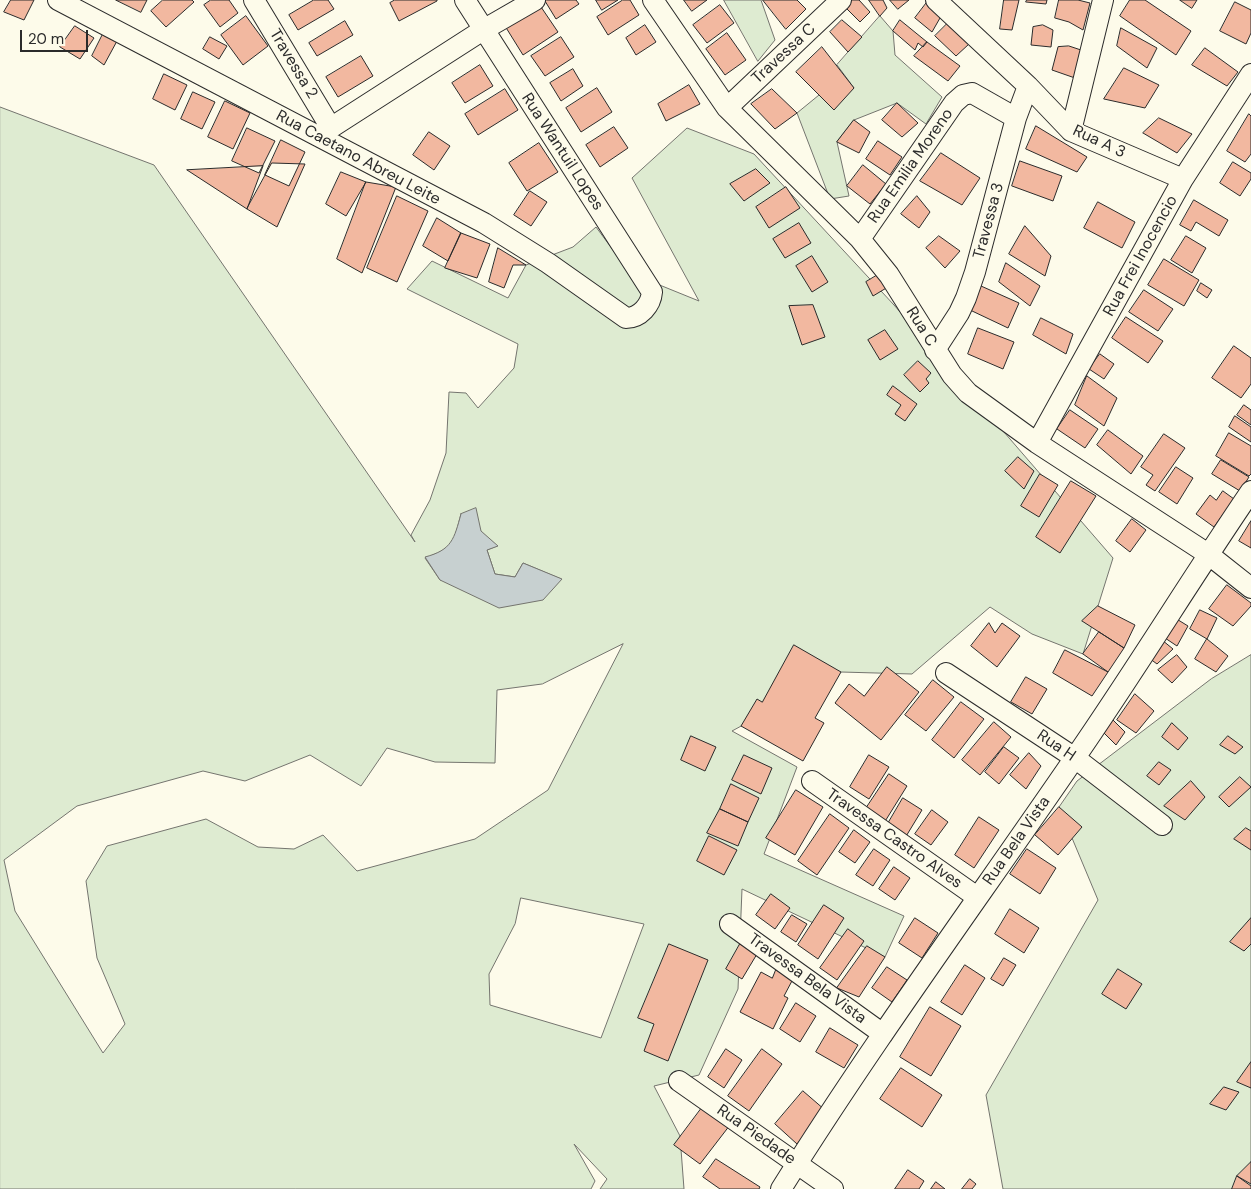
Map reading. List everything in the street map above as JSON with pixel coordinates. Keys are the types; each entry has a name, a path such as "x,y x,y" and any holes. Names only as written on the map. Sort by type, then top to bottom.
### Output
{"street":[{"name":"Rua Caetano Abreu Leite","path":"58,0 325,132 548,262 626,318 636,316 648,306"},
{"name":"Travessa 2","path":"254,0 325,132"},
{"name":"Rua Wantuil Lopes","path":"465,0 641,273 652,292 652,298 648,306"},
{"path":"325,132 483,30 535,0"},
{"name":"Rua C","path":"653,0 726,108 860,239 889,275 935,350 952,375 968,393 1037,443 1208,554 1251,588"},
{"name":"Travessa C","path":"726,108 841,0"},
{"name":"Rua A 3","path":"936,0 1028,86 1071,131 1184,179"},
{"path":"1071,131 1100,2"},
{"name":"Rua Frei Inocencio","path":"1037,443 1184,179 1251,74"},
{"name":"Travessa 3","path":"935,350 959,313 966,298 975,272 1016,118 1028,86"},
{"name":"Rua Emilia Moreno","path":"860,239 954,102 962,96 972,93 1016,118"},
{"name":"Rua Bela Vista","path":"781,1189 883,1034 1075,758 1251,491"},
{"name":"Rua H","path":"946,673 1075,758 1162,825"},
{"name":"Travessa Castro Alves","path":"812,781 977,897"},
{"name":"Travessa Bela Vista","path":"730,924 883,1034"},
{"name":"Rua Piedade","path":"679,1081 833,1189"}],"green space":[{"path":"724,0 761,0 775,40 758,61"},
{"path":"880,16 893,31 895,55 942,97 926,124 897,103 854,120 837,142 849,196 830,199 797,113 819,95 854,88 837,65"},
{"path":"0,107 154,165 415,542 411,535 430,500 446,453 449,392 466,393 478,408 514,368 518,344 407,289 432,261 508,298 526,265 573,247 596,227 630,273 699,301 632,178 687,128 754,154 894,305 1113,558 1083,654 1032,634 990,607 912,674 841,672 732,731 797,767 764,854 904,916 885,957 742,889 738,989 699,1075 654,1086 680,1136 684,1189 600,1189 607,1179 574,1144 595,1181 591,1189 0,1189","holes":["461,514 497,546 487,550 495,574 515,577 523,563 561,579 440,580 425,558 442,551 451,543","623,644 548,790 475,839 357,871 323,835 294,849 258,847 206,819 107,846 86,881 97,958 125,1024 103,1053 15,911 4,860 77,806 203,771 245,781 310,755 361,786 387,748 435,762 495,763 497,690 542,684","521,898 644,924 601,1038 490,1005 489,974 515,924"]},
{"path":"1251,655 1251,1189 1003,1189 986,1095 1098,900 1059,807 1077,781 1211,679"}],"shaded area":[{"path":"476,508 481,531 498,546 487,550 495,574 515,577 523,563 562,579 543,600 499,608 440,580 425,557 446,547 454,537 461,514"}],"building":[{"path":"11,0 34,0 24,20 4,12"},
{"path":"116,0 147,0 141,12"},
{"path":"163,0 192,0 194,2 166,27 151,11"},
{"path":"211,0 229,0 238,13 220,27 204,5"},
{"path":"314,0 328,0 334,9 298,30 289,15"},
{"path":"395,0 437,1 399,21 390,3"},
{"path":"576,0 579,4 556,19 545,1"},
{"path":"596,0 618,0 602,10"},
{"path":"623,0 630,0 639,15 608,35 597,17"},
{"path":"684,0 707,0 692,11"},
{"path":"763,0 797,0 806,9 786,29"},
{"path":"852,0 859,0 870,12 860,22 846,8"},
{"path":"869,0 883,0 887,8 880,16"},
{"path":"890,0 909,0 898,9"},
{"path":"1004,0 1019,0 1012,30 1000,29"},
{"path":"1027,0 1047,0 1046,4 1026,2"},
{"path":"1059,0 1078,0 1090,3 1083,30 1069,22 1055,18"},
{"path":"1130,0 1145,0 1191,31 1176,55 1120,16"},
{"path":"1180,0 1197,0 1192,8"},
{"path":"928,1 940,18 932,32 915,18"},
{"path":"1235,2 1251,10 1251,33 1246,44 1220,31"},
{"path":"539,4 558,32 523,55 505,26"},
{"path":"720,5 734,23 707,43 693,25"},
{"path":"246,16 268,46 243,65 221,35"},
{"path":"842,20 862,37 848,52 830,32"},
{"path":"900,20 927,42 923,47 918,43 915,50 893,31"},
{"path":"345,21 353,35 317,56 309,43"},
{"path":"950,21 969,44 956,56 935,36"},
{"path":"645,25 656,42 636,55 626,38"},
{"path":"1043,25 1053,30 1051,47 1031,45 1033,27"},
{"path":"75,26 94,38 80,59 60,47"},
{"path":"1121,28 1157,48 1147,68 1117,46"},
{"path":"104,32 117,41 104,65 92,56"},
{"path":"727,33 746,60 725,75 706,49"},
{"path":"210,37 227,46 219,59 203,49"},
{"path":"561,37 574,57 545,76 531,56"},
{"path":"927,42 960,66 948,81 914,56"},
{"path":"1069,46 1084,51 1075,78 1052,70 1058,47"},
{"path":"822,47 854,88 834,110 796,72"},
{"path":"1205,48 1238,72 1227,86 1192,65"},
{"path":"361,56 373,76 338,97 326,77"},
{"path":"480,65 493,86 465,103 452,83"},
{"path":"1124,68 1159,85 1145,108 1104,99"},
{"path":"573,69 583,86 561,101 550,83"},
{"path":"164,74 187,85 175,110 153,99"},
{"path":"689,85 700,104 666,121 658,104"},
{"path":"597,88 612,112 581,132 566,108"},
{"path":"505,89 518,110 478,135 465,114"},
{"path":"772,89 797,113 775,129 751,104"},
{"path":"193,92 215,102 202,129 181,119"},
{"path":"225,101 250,113 233,149 208,137"},
{"path":"897,103 918,123 902,137 882,120"},
{"path":"1249,114 1251,116 1251,154 1245,162 1227,151"},
{"path":"1159,118 1192,134 1177,153 1143,133"},
{"path":"854,120 870,132 859,153 837,142"},
{"path":"1036,126 1087,157 1077,172 1026,149"},
{"path":"614,127 628,148 600,167 586,145"},
{"path":"247,128 275,141 259,173 232,161"},
{"path":"429,132 450,146 434,170 413,155"},
{"path":"281,140 305,152 289,186 265,175"},
{"path":"878,141 902,157 890,175 866,159"},
{"path":"539,143 558,172 527,191 509,163"},
{"path":"941,153 980,178 962,205 920,181"},
{"path":"1020,161 1062,176 1053,201 1012,186"},
{"path":"1233,162 1251,173 1251,179 1240,196 1220,183"},
{"path":"272,163 305,164 277,227 247,209"},
{"path":"863,165 886,184 870,204 847,186"},
{"path":"263,166 247,209 187,170"},
{"path":"756,169 770,183 744,201 730,184"},
{"path":"341,172 366,182 346,216 326,204"},
{"path":"366,182 396,187 362,273 337,259"},
{"path":"786,187 800,208 769,228 756,207"},
{"path":"530,191 547,202 531,226 514,215"},
{"path":"397,196 428,211 397,282 367,268"},
{"path":"917,196 930,212 919,228 901,214"},
{"path":"1194,200 1228,220 1219,236 1196,222 1191,231 1180,225"},
{"path":"1098,202 1135,222 1122,248 1084,228"},
{"path":"437,218 461,233 448,261 423,246"},
{"path":"799,223 811,243 785,258 773,239"},
{"path":"1025,226 1051,256 1045,276 1009,254"},
{"path":"461,233 490,244 477,278 445,268"},
{"path":"939,236 960,251 945,268 926,248"},
{"path":"1186,236 1206,248 1192,273 1171,260"},
{"path":"498,248 526,265 513,265 504,288 489,282"},
{"path":"812,256 828,282 812,292 796,266"},
{"path":"1164,259 1199,280 1184,306 1148,285"},
{"path":"1006,263 1040,286 1030,306 999,282"},
{"path":"881,273 888,287 873,296 866,282"},
{"path":"1201,283 1212,290 1207,298 1197,291"},
{"path":"981,286 1019,303 1008,328 970,310"},
{"path":"1144,290 1173,309 1158,331 1129,312"},
{"path":"813,305 825,337 802,345 789,306"},
{"path":"1126,317 1163,341 1148,363 1112,338"},
{"path":"1041,318 1073,334 1066,354 1033,335"},
{"path":"978,328 1014,342 1003,369 968,354"},
{"path":"885,330 898,349 880,360 868,340"},
{"path":"1234,346 1251,358 1251,384 1241,398 1212,378"},
{"path":"1100,354 1114,364 1104,379 1089,369"},
{"path":"918,361 931,373 926,379 929,383 920,392 904,375"},
{"path":"1087,376 1117,398 1104,426 1075,405"},
{"path":"893,386 917,404 905,421 895,414 901,405 887,395"},
{"path":"1244,405 1251,410 1251,425 1237,415"},
{"path":"1070,410 1098,429 1085,448 1057,429"},
{"path":"1235,416 1251,427 1251,442 1229,427"},
{"path":"1108,430 1143,456 1131,474 1097,445"},
{"path":"1229,433 1251,446 1251,474 1249,476 1216,456"},
{"path":"1164,434 1185,448 1155,491 1146,485 1153,475 1141,467"},
{"path":"1018,457 1034,471 1024,489 1005,471"},
{"path":"1221,460 1249,477 1240,491 1212,474"},
{"path":"1176,467 1193,478 1177,504 1159,492"},
{"path":"1040,474 1058,485 1039,517 1021,506"},
{"path":"1071,481 1096,496 1060,553 1036,537"},
{"path":"1223,491 1234,499 1214,527 1196,514 1210,495 1216,500"},
{"path":"1132,519 1146,530 1130,552 1116,541"},
{"path":"1251,521 1251,548 1239,541"},
{"path":"1227,585 1251,603 1251,606 1233,626 1209,609"},
{"path":"1098,606 1135,625 1124,648 1082,621"},
{"path":"1200,610 1217,618 1207,639 1190,629"},
{"path":"1175,618 1188,626 1177,646 1165,638"},
{"path":"989,623 995,633 1002,623 1020,636 997,667 971,646"},
{"path":"1099,632 1124,648 1108,672 1083,654"},
{"path":"1207,639 1228,656 1216,672 1195,659"},
{"path":"1162,640 1173,649 1157,664 1149,658"},
{"path":"794,645 841,672 815,718 824,723 803,761 741,726 757,699 762,702"},
{"path":"1065,650 1108,672 1092,696 1053,673"},
{"path":"1177,655 1187,667 1172,683 1158,670"},
{"path":"887,667 919,692 881,740 835,703 849,684 864,696"},
{"path":"1026,677 1047,689 1032,714 1011,702"},
{"path":"933,680 954,697 926,731 905,715"},
{"path":"1135,694 1154,711 1136,733 1117,720"},
{"path":"961,702 984,719 954,758 932,740"},
{"path":"1112,719 1125,732 1116,745 1102,731"},
{"path":"994,722 1011,737 980,775 962,760"},
{"path":"1172,723 1188,738 1178,750 1162,737"},
{"path":"691,736 716,747 705,771 681,760"},
{"path":"1228,736 1243,747 1235,754 1220,745"},
{"path":"1004,747 1019,758 999,784 985,772"},
{"path":"1029,753 1041,766 1026,789 1010,775"},
{"path":"744,755 772,768 761,794 732,780"},
{"path":"869,755 889,767 869,799 850,787"},
{"path":"1159,762 1171,770 1159,785 1147,776"},
{"path":"889,774 907,786 884,823 865,810"},
{"path":"1240,777 1251,787 1229,807 1219,797"},
{"path":"1191,781 1205,797 1185,820 1164,806"},
{"path":"731,784 759,798 748,822 720,809"},
{"path":"796,790 823,807 795,855 766,838"},
{"path":"903,798 922,810 905,838 886,827"},
{"path":"1059,807 1082,827 1058,855 1035,835"},
{"path":"720,809 748,822 738,846 707,833"},
{"path":"932,810 948,822 931,845 915,834"},
{"path":"830,814 849,828 817,875 798,861"},
{"path":"979,817 999,830 974,868 955,855"},
{"path":"1246,828 1251,831 1251,850 1234,839"},
{"path":"854,830 870,842 855,863 839,852"},
{"path":"709,836 737,850 724,875 697,861"},
{"path":"874,849 890,860 873,886 856,875"},
{"path":"1027,849 1056,868 1040,894 1010,874"},
{"path":"894,867 910,878 895,900 879,889"},
{"path":"771,894 790,908 775,929 756,915"},
{"path":"824,905 844,918 818,959 798,945"},
{"path":"1010,909 1039,928 1024,953 995,934"},
{"path":"792,915 807,924 796,942 781,932"},
{"path":"915,918 938,933 922,958 899,943"},
{"path":"1251,918 1251,944 1244,951 1230,942"},
{"path":"848,929 864,941 837,980 820,968"},
{"path":"669,944 708,960 668,1061 644,1051 654,1024 638,1018"},
{"path":"740,944 757,954 742,979 726,969"},
{"path":"867,946 885,957 859,997 837,988"},
{"path":"1004,958 1016,965 1003,986 991,979"},
{"path":"965,965 985,978 962,1015 941,1002"},
{"path":"887,967 907,980 892,1002 872,988"},
{"path":"1118,969 1142,984 1126,1009 1102,994"},
{"path":"776,970 793,979 784,996 788,998 773,1029 740,1012 761,972 772,978"},
{"path":"796,1003 816,1016 800,1042 780,1029"},
{"path":"930,1007 961,1026 931,1076 900,1057"},
{"path":"830,1028 858,1045 844,1068 816,1052"},
{"path":"726,1049 742,1060 724,1088 708,1077"},
{"path":"762,1049 782,1064 749,1111 728,1096"},
{"path":"1251,1062 1251,1088 1237,1082"},
{"path":"901,1068 942,1095 922,1127 880,1099"},
{"path":"1224,1087 1239,1092 1226,1110 1210,1104"},
{"path":"803,1091 825,1110 797,1144 775,1124"},
{"path":"704,1105 730,1125 700,1164 674,1145"},
{"path":"716,1159 760,1187 759,1189 720,1189 703,1177"},
{"path":"1251,1162 1251,1184 1237,1176"},
{"path":"908,1170 924,1181 919,1189 895,1189"},
{"path":"1237,1176 1251,1186 1251,1189 1232,1189"},
{"path":"970,1179 976,1184 972,1189 962,1189"},
{"path":"936,1182 945,1189 931,1189"}]}
